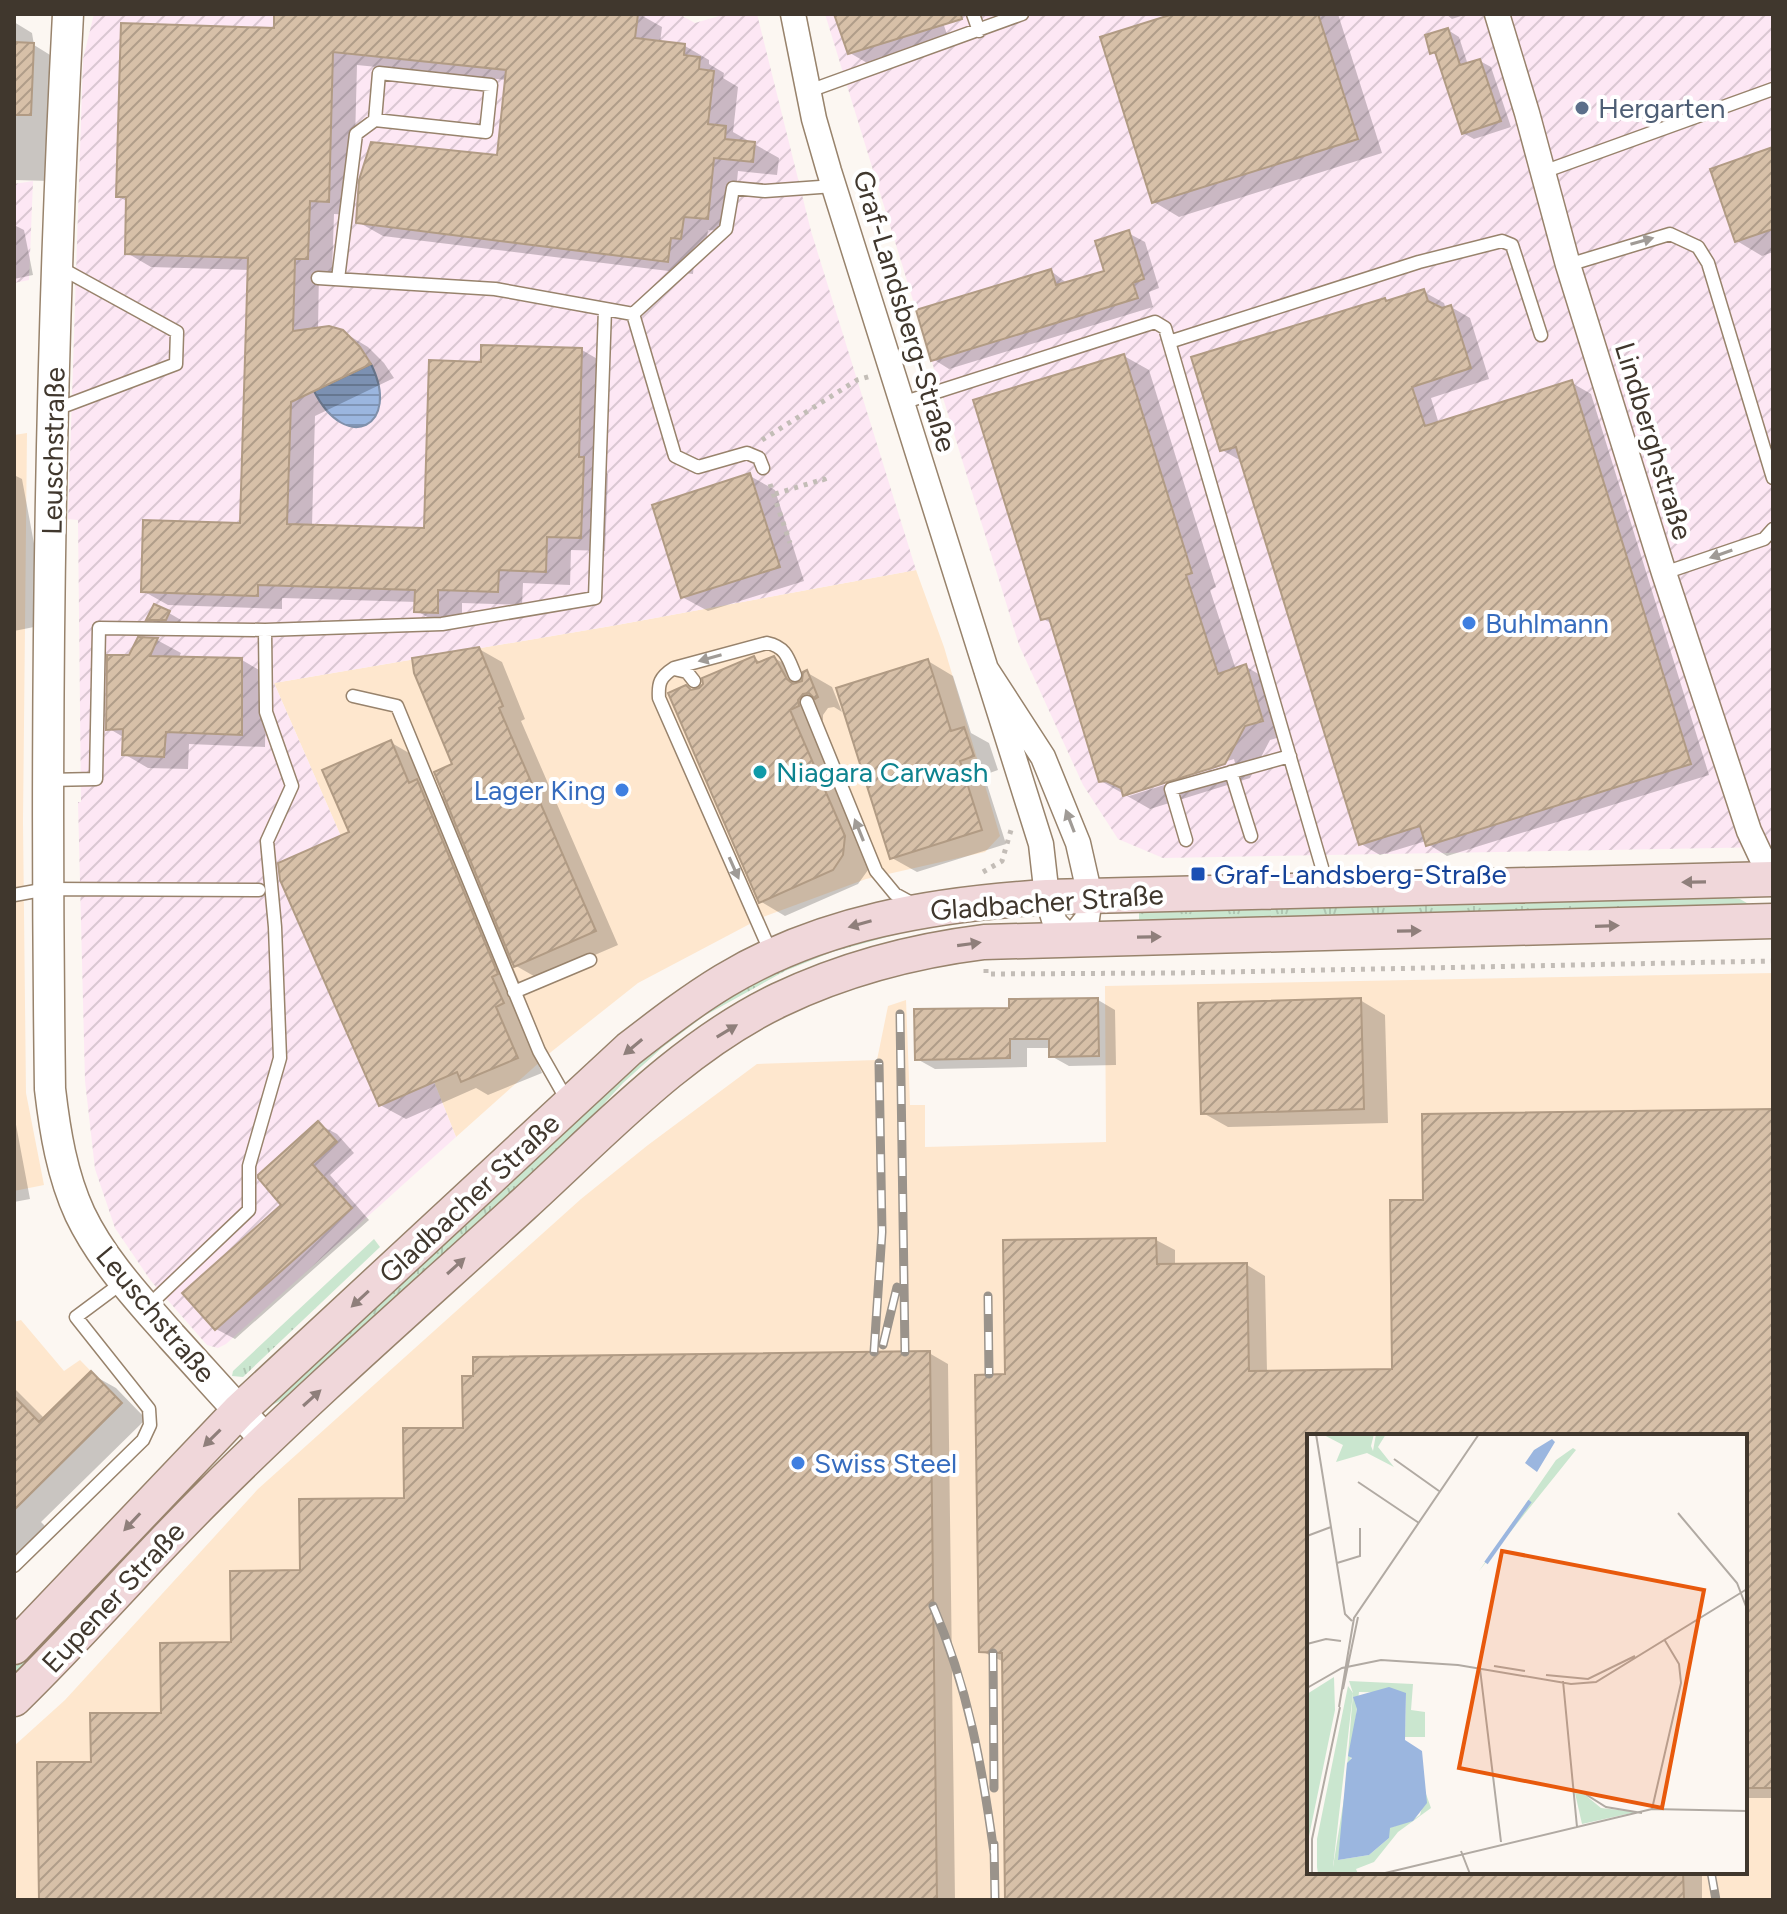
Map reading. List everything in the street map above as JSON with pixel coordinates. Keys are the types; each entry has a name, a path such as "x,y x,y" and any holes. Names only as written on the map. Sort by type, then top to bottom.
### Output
{"main road":[{"name":"Gladbacher Straße","path":"185,1465 239,1411 629,1049 726,980 823,935 923,909 1047,897 1773,880"},
{"name":"Gladbacher Straße","path":"211,1493 643,1096 708,1043 777,1001 845,972 897,957 984,942 1773,921"},
{"name":"Eupener Straße","path":"14,1647 185,1465"},
{"name":"Eupener Straße","path":"14,1699 211,1493"}],"street":[{"name":"Leuschstraße","path":"68,14 54,410 47,780 50,1089 56,1134 66,1176 95,1243 123,1282 266,1440"},
{"name":"Graf-Landsberg-Straße","path":"793,14 834,186 1041,844 1047,897 1055,923 1071,939"},
{"name":"Lindberghstraße","path":"1497,14 1568,265 1664,573 1749,831 1773,880"},
{"name":"Graf-Landsberg-Straße","path":"986,669 1043,757 1078,843 1090,896"},
{"path":"1071,939 1087,919 1090,896"}],"lane":[{"path":"973,14 979,31"},
{"path":"809,91 1022,14"},
{"path":"338,279 356,134 375,120 486,132 491,85 379,73 375,120"},
{"path":"1543,172 1773,89"},
{"path":"633,314 726,229 733,188 765,191 834,186"},
{"path":"1568,265 1670,234 1698,247 1708,263 1773,478"},
{"path":"1169,342 1419,262 1502,241 1512,245 1541,335"},
{"path":"54,410 176,364 177,332 58,266"},
{"path":"318,278 495,289 633,314"},
{"path":"47,780 96,779 99,628 265,630 442,624 595,598 605,309"},
{"path":"633,314 675,456 698,467 747,453 759,458 763,468"},
{"path":"902,403 1155,322 1165,328 1329,891"},
{"path":"1664,573 1764,539 1773,529"},
{"path":"146,1308 249,1210 249,1166 280,1058 275,927 267,841 292,786 266,712 265,630"},
{"path":"773,956 659,698 658,686 662,675 674,668 767,643 779,646 786,653 795,675"},
{"path":"744,660 750,647"},
{"path":"674,668 687,672 694,681"},
{"path":"353,696 397,706 539,1051 569,1105"},
{"path":"807,702 876,871 895,894 923,909"},
{"path":"1186,840 1171,789 1290,756"},
{"path":"1231,772 1251,836"},
{"path":"14,895 47,889 259,890"},
{"path":"514,992 590,960"},
{"path":"14,1566 143,1440 150,1425 149,1409 76,1317 123,1282"}],"path":[{"path":"747,453 752,446 857,380"},
{"path":"763,468 775,494 790,543"},
{"path":"775,494 824,479 827,487"},
{"path":"986,974 1773,961"}],"shaded area":[{"path":"94,14 679,14 695,23 726,14 757,14 811,231 916,570 274,683 446,1077 434,1082 456,1137 218,1348 207,1345 151,1281 115,1228 95,1169 85,1081 78,802 81,802 78,520 68,519 83,59"},
{"path":"825,14 1773,14 1773,847 1163,858 1118,839 1083,785 1019,645"},
{"path":"33,181 29,280 14,283 14,184"},
{"path":"27,433 23,822 26,1093 44,1185 14,1191 14,435"},
{"path":"916,570 944,647 1000,836 985,852 866,879 763,917 638,983 551,1052 456,1137 434,1082 446,1077 274,683"},
{"name":"Swiss Steel","path":"1773,973 1773,1900 14,1900 14,1746 65,1700 258,1489 581,1199 757,1064 877,1060 888,1006 906,1000 910,1105 925,1105 925,1147 1106,1142 1105,986"},
{"path":"21,1320 64,1371 80,1360 122,1403 17,1506 14,1503 14,1322"}],"green space":[{"path":"1740,899 1752,906 1139,924 1139,909"},
{"path":"931,925 832,952 785,971 704,1016 623,1083 553,1159 293,1395 270,1406 269,1403 657,1044 737,990 830,946"},
{"path":"374,1239 380,1247 243,1377 232,1376 233,1371"},
{"path":"107,1571 111,1572 112,1577 14,1684 14,1668"}],"water":[{"path":"371,364 379,386 380,403 375,417 366,425 354,427 341,422 327,411 314,391"}],"building":[{"path":"274,14 638,14 635,38 685,44 684,55 700,57 699,69 714,71 708,124 726,126 725,139 755,142 753,162 714,158 708,219 684,217 681,239 671,238 668,262 356,223 359,180 371,142 497,155 506,70 333,52 329,202 310,201 308,259 295,259 293,331 329,326 343,330 371,364 291,402 287,524 424,528 429,360 481,362 481,345 582,348 579,457 584,457 581,538 547,537 546,572 499,570 498,592 438,590 438,613 414,612 415,590 258,585 258,596 141,592 143,520 240,523 248,258 125,254 126,197 116,197 121,23 274,28"},
{"path":"834,14 961,14 962,19 848,54"},
{"path":"1173,14 1318,14 1358,139 1152,203 1100,37"},
{"path":"1448,28 1460,65 1480,59 1501,121 1462,134 1435,52 1430,54 1425,35"},
{"path":"14,42 34,43 31,115 14,115"},
{"path":"1773,147 1773,229 1735,242 1710,169"},
{"path":"1129,230 1144,279 1133,283 1138,298 931,361 916,310 1051,269 1056,285 1104,271 1095,241"},
{"name":"Buhlmann","path":"1424,289 1428,301 1442,308 1451,305 1471,368 1412,387 1425,426 1572,380 1691,764 1426,846 1420,826 1359,845 1236,447 1220,451 1191,357"},
{"path":"1124,354 1192,573 1186,575 1218,674 1246,664 1263,721 1245,726 1225,764 1123,796 1121,788 1106,781 1099,782 1049,618 1041,620 973,400"},
{"path":"750,473 780,567 681,598 652,505"},
{"path":"154,604 170,611 166,620 146,620"},
{"path":"138,637 158,638 150,656 242,658 242,735 166,732 164,757 122,755 123,729 106,730 107,655 129,655"},
{"path":"479,647 503,706 499,708 596,931 514,967 434,772 452,764 414,673 412,658"},
{"name":"Niagara Carwash","path":"754,656 757,663 774,656 793,684 802,681 803,672 807,670 818,697 815,699 809,693 803,694 798,700 799,706 790,710 845,836 843,855 833,870 759,903 668,693 686,685 691,690 699,688 703,684 702,678"},
{"path":"928,659 951,731 964,727 974,756 960,761 982,830 890,859 836,688"},
{"path":"391,740 409,783 417,779 498,974 492,977 504,1003 496,1007 518,1058 461,1082 457,1072 379,1106 280,880 278,863 349,832 322,770"},
{"path":"1098,998 1099,1056 1049,1057 1049,1039 1010,1039 1010,1058 915,1060 914,1009 1009,1008 1009,999"},
{"path":"1361,998 1364,1109 1201,1114 1198,1003"},
{"path":"1773,1109 1773,1788 1747,1788 1747,1434 1307,1434 1307,1874 1683,1874 1684,1900 1005,1900 1002,1653 979,1652 975,1375 1005,1374 1003,1240 1156,1238 1157,1264 1247,1263 1249,1371 1392,1369 1390,1200 1423,1200 1422,1114"},
{"path":"318,1121 337,1142 312,1164 352,1208 215,1330 182,1293 281,1205 258,1175"},
{"path":"930,1351 937,1900 39,1900 37,1762 91,1762 90,1713 161,1713 160,1643 231,1642 230,1571 300,1570 299,1499 404,1498 403,1428 463,1428 462,1376 473,1376 473,1357"},
{"path":"91,1371 122,1403 14,1510 14,1396 39,1422"}],"railway":[{"path":"900,1014 905,1352"},
{"path":"874,1352 882,1232 879,1063"},
{"path":"883,1345 897,1287"},
{"path":"988,1296 989,1374"},
{"path":"933,1606 965,1697 994,1853"},
{"path":"993,1653 994,1788"},
{"path":"994,1844 995,1900"},
{"path":"1711,1874 1716,1900"}],"place":[{"name":"Hergarten","path":"1582,108"},
{"name":"Buhlmann","path":"1469,623"},
{"name":"Niagara Carwash","path":"760,772"},
{"name":"Lager King","path":"622,790"},
{"name":"Graf-Landsberg-Straße","path":"1198,874"},
{"name":"Swiss Steel","path":"798,1463"}]}
